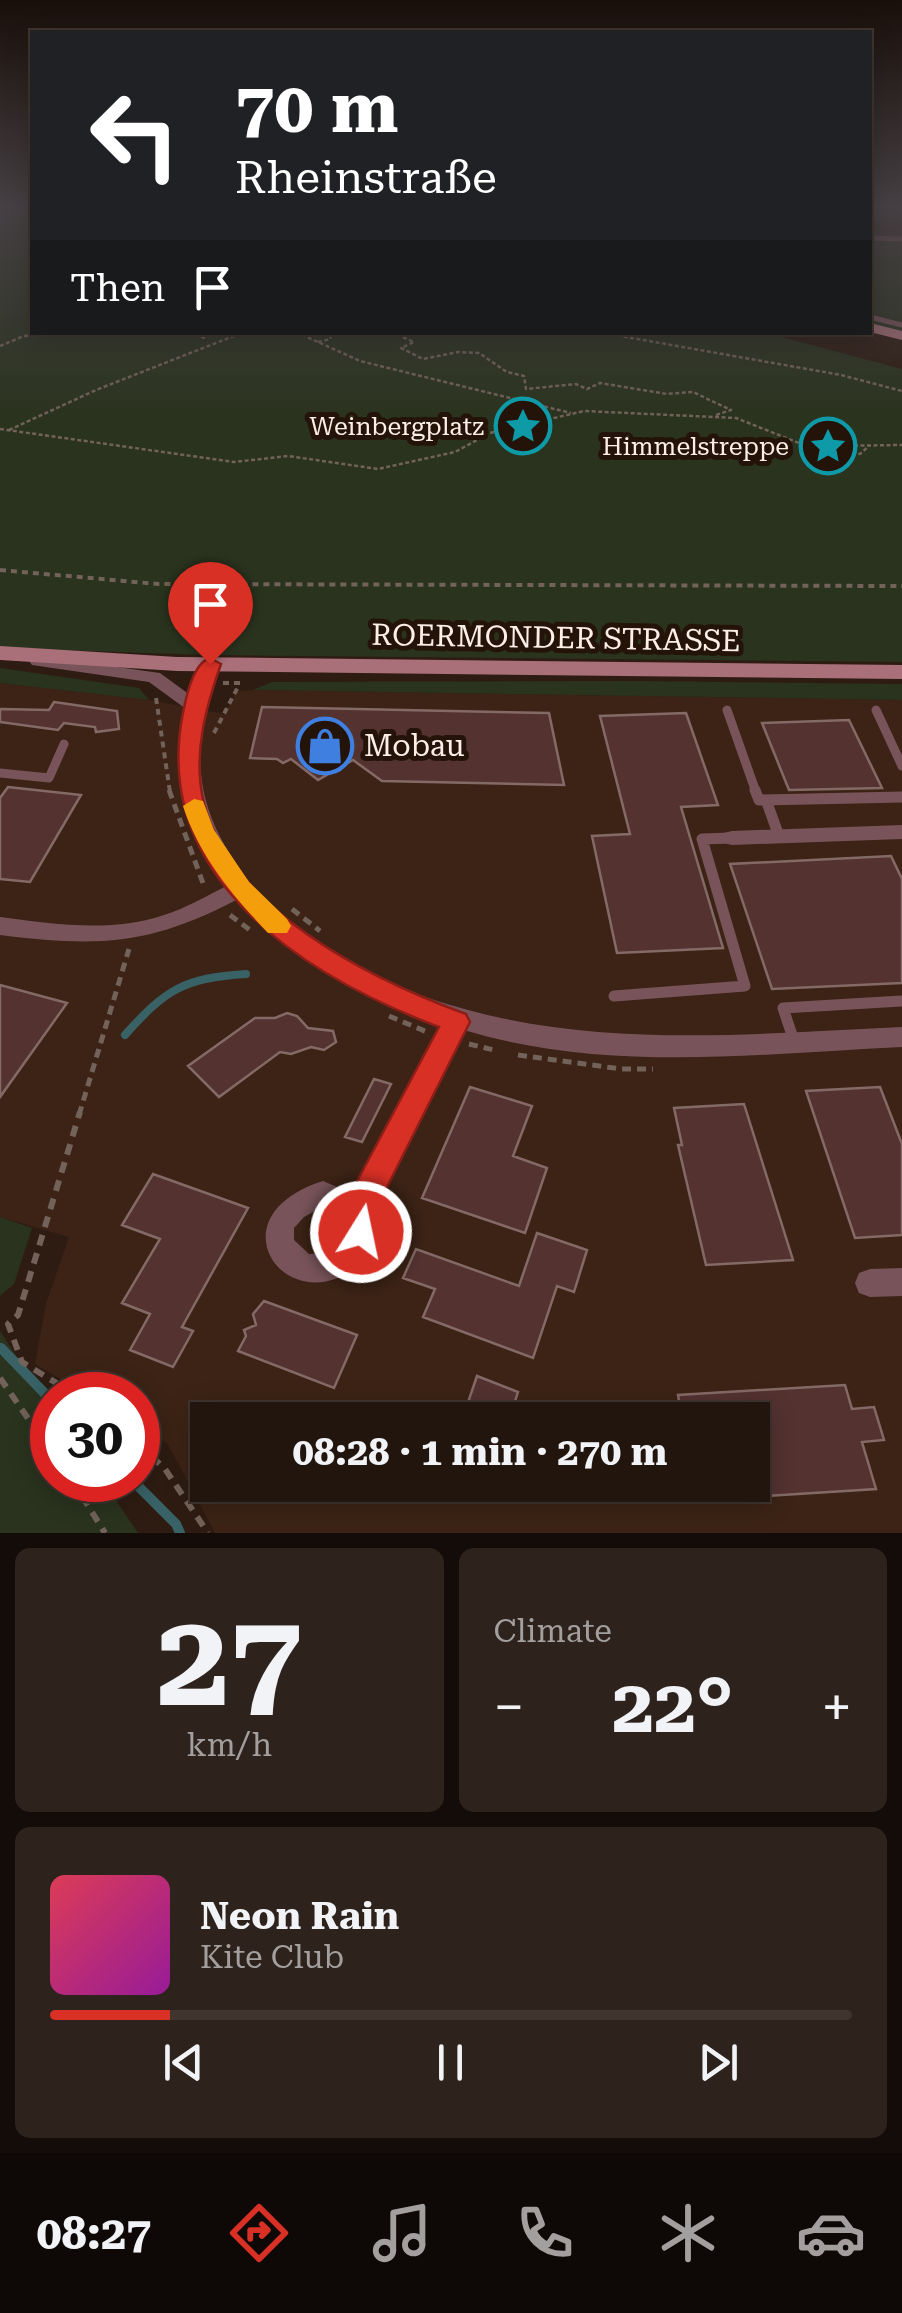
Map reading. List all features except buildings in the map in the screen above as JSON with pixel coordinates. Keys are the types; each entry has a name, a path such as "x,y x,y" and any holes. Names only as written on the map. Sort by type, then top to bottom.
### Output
{"main road":[{"path":"872,328 902,336"},
{"name":"ROERMONDER STRASSE","path":"10,654 210,664 902,672"}],"street":[{"path":"10,654 154,678 195,707"},
{"path":"210,664 195,707 188,766 191,797 202,831 240,888 275,924 332,966 452,1031 624,1048 902,1036"},
{"path":"732,838 902,832"},
{"path":"0,926 96,936 129,932 168,923 240,888"},
{"path":"351,1208 366,1195 452,1031"},
{"path":"870,1283 902,1282"}],"lane":[{"path":"872,318 902,326"},
{"path":"727,710 759,800 902,797"},
{"path":"876,710 902,766"},
{"path":"0,774 50,778 64,744"},
{"path":"766,800 779,836"},
{"path":"614,996 745,986 702,839 732,838"},
{"path":"794,1042 782,1008 902,1001"}],"path":[{"path":"0,346 24,336 39,335"},
{"path":"8,430 96,390 236,335"},
{"path":"303,335 360,362 571,413 713,416 760,425 830,454 860,454 870,445"},
{"path":"318,342 330,340 331,335"},
{"path":"398,335 414,342 401,348 423,359 461,348 496,358 507,372 524,376 526,388 576,384 587,389 600,383 668,394 693,392 731,410 713,416"},
{"path":"615,335 841,375 902,391"},
{"path":"0,429 234,462 288,456 378,469 455,452 490,433 571,413"},
{"path":"828,446 902,444"},
{"path":"0,570 158,584 902,586"},
{"path":"211,744 228,699 239,684"},
{"path":"151,689 182,836 213,902 258,936"},
{"path":"287,905 330,939"},
{"path":"0,1328 18,1315 129,948 129,932"},
{"path":"378,1011 544,1061 657,1068"},
{"path":"8,1324 22,1362 38,1372"},
{"path":"0,1378 30,1421"},
{"path":"160,1464 208,1533"},
{"path":"86,1502 105,1533"}],"shaded area":[{"path":"0,683 149,700 224,714 237,691 253,690 902,700 902,1533 215,1533 198,1502 770,1502 770,1402 190,1402 190,1486 167,1443 160,1439 160,1372 48,1372 35,1364 46,1304 69,1237 0,1217"}],"green space":[{"path":"0,279 30,279 30,335 773,335 902,369 902,662 207,655 0,648"},
{"path":"872,279 902,279 902,333 872,326"},
{"path":"0,668 139,688 149,700 0,683"},
{"path":"272,682 902,684 902,700 253,690"},
{"path":"0,1217 32,1228 14,1284 0,1296"},
{"path":"0,1331 30,1377 30,1502 117,1502 138,1533 0,1533"}],"waterway":[{"path":"125,1035 152,1007 178,989 207,979 246,974"},
{"path":"1,1348 30,1378"},
{"path":"154,1502 180,1533"}],"slow traffic":[{"path":"194,806 202,831 240,888 278,926"}],"place":[{"name":"Weinbergplatz","path":"523,426"},
{"name":"Himmelstreppe","path":"828,446"},
{"name":"Mobau","path":"325,746"}],"route":[{"path":"210,664 195,707 189,743 191,797 202,831 240,888 275,924 332,966 397,1000 456,1022 366,1195 351,1208 357,1213 361,1232"}]}
